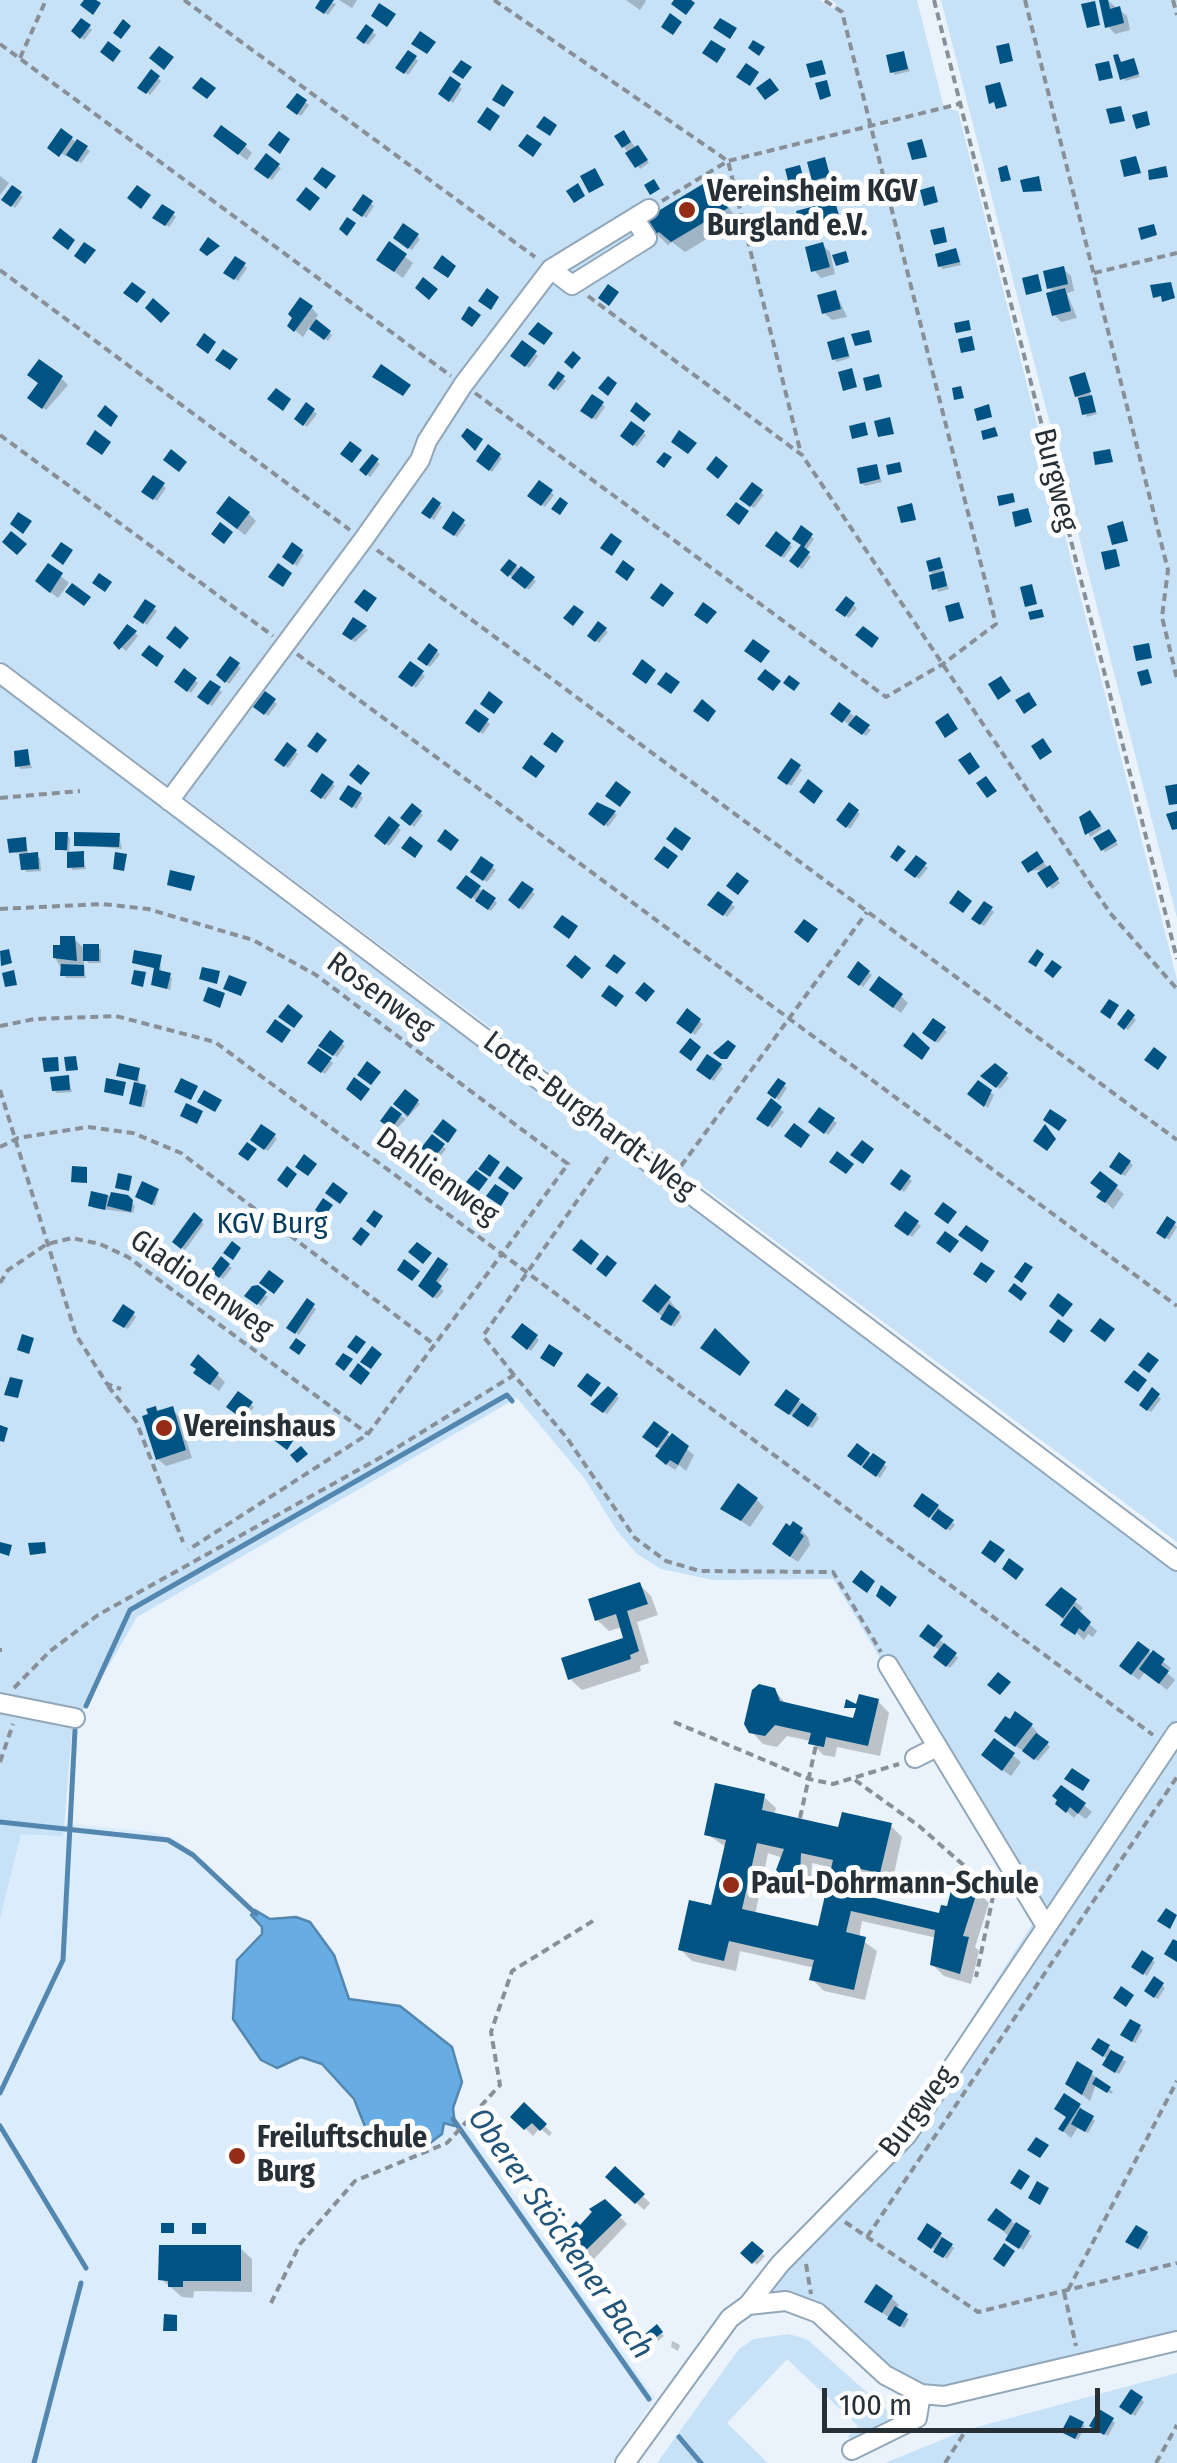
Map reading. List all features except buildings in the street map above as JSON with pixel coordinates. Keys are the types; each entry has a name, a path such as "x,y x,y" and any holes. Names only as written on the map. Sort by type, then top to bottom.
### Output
{"street":[{"path":"169,802 364,540 420,460 427,441 464,384 551,269 642,214 647,238 572,284 551,269"},
{"name":"Lotte-Burghardt-Weg","path":"0,673 1177,1561"},
{"path":"888,1665 1046,1926"},
{"path":"6,1696 20,1708 75,1718"},
{"name":"Burgweg","path":"625,2463 730,2318 748,2306 780,2264 906,2135 1172,1739"},
{"path":"915,1758 937,1747"},
{"path":"748,2306 786,2301 818,2314 884,2375 921,2394 944,2396 988,2389 1177,2341"},
{"path":"852,2450 916,2418 921,2394"}],"path":[{"path":"20,58 46,0"},
{"path":"184,0 551,269"},
{"path":"494,0 728,162 802,455"},
{"path":"824,0 842,12"},
{"path":"839,0 996,624 943,664"},
{"name":"Burgweg","path":"934,0 1177,959"},
{"path":"1026,0 1168,570 1162,617 1177,679"},
{"path":"1173,0 1177,15"},
{"path":"642,214 728,162 959,104"},
{"path":"1094,273 1177,253"},
{"path":"0,270 1177,1140"},
{"path":"572,284 802,455 1110,913 1177,989"},
{"path":"0,435 1177,1306"},
{"path":"0,798 80,791"},
{"name":"Rosenweg","path":"0,909 102,904 148,909 252,940 316,976 568,1164 502,1254"},
{"path":"672,1178 868,912"},
{"name":"Dahlienweg","path":"0,1026 35,1019 116,1016 215,1042 502,1254 368,1434 188,1550"},
{"path":"0,1090 18,1138 76,1336 136,1421 184,1542"},
{"path":"0,1147 18,1138 88,1128 133,1134 181,1153 436,1345"},
{"path":"620,1139 483,1336 568,1438 634,1538 666,1561 700,1571 833,1572 888,1665"},
{"name":"Gladiolenweg","path":"48,1244 72,1238 100,1244 128,1257 368,1434"},
{"path":"0,1283 8,1270 48,1244"},
{"path":"502,1254 1172,1739"},
{"path":"6,1696 48,1652 98,1615 384,1455 514,1375"},
{"path":"107,1384 121,1389"},
{"path":"0,1762 20,1708"},
{"path":"674,1722 809,1779 834,1784 915,1758"},
{"path":"800,1818 816,1746"},
{"path":"866,2237 1177,1778"},
{"path":"856,1780 918,1826 994,1892 976,1977"},
{"path":"271,2303 300,2244 356,2182 388,2164 429,2154 500,2085 490,2032 512,1971 596,1919"},
{"path":"1080,2366 1066,2291 1177,2082"},
{"path":"832,2213 978,2312 1177,2263"},
{"path":"1156,2463 1177,2425"},
{"path":"945,2463 966,2430"}],"shaded area":[{"path":"0,1717 72,1729 65,1823 152,1832 176,1839 255,1910 251,1915 262,1927 262,1934 237,1960 233,2019 289,2066 301,2057 313,2059 334,2074 364,2118 372,2144 426,2146 442,2134 444,2123 457,2120 467,2126 655,2398 612,2463 0,2463"}],"green space":[{"path":"0,0 820,0 832,9 837,4 831,0 917,0 944,108 958,111 1177,980 1177,1542 0,660"},
{"path":"941,0 1177,0 1177,918"},
{"name":"KGV Burg","path":"0,680 1177,1561 1177,2341 921,2394 806,2308 748,2308 898,2133 1035,1920 833,1579 713,1580 661,1569 637,1554 617,1531 585,1479 517,1398 137,1617 72,1729 63,1836 21,1834 0,1919"},
{"path":"789,2334 808,2340 889,2412 907,2417 856,2444 848,2437 858,2426 787,2359 727,2423 768,2463 657,2463 739,2349 754,2339"},
{"path":"1177,2373 1177,2463 885,2463 966,2430"}],"water":[{"path":"255,1910 270,1919 296,1917 310,1922 334,1955 349,1999 400,2006 452,2047 462,2082 453,2108 455,2126 444,2123 442,2134 426,2146 372,2144 354,2099 322,2064 301,2057 277,2068 261,2060 233,2019 237,1960 262,1934 262,1927 251,1915"}],"waterway":[{"path":"86,1706 130,1610 507,1395 512,1401"},
{"path":"0,2093 63,1960 75,1730"},
{"name":"Oberer Stöckener Bach","path":"0,1822 168,1840 193,1855 256,1914"},
{"name":"Oberer Stöckener Bach","path":"453,2119 649,2399"},
{"path":"0,2126 86,2268"},
{"path":"34,2463 81,2283"},
{"name":"Oberer Stöckener Bach","path":"679,2437 701,2463"}],"place":[{"name":"Vereinsheim KGV Burgland e.V.","path":"687,210"},
{"name":"Vereinshaus","path":"164,1428"},
{"name":"Paul-Dohrmann-Schule","path":"731,1885"},
{"name":"Freiluftschule Burg","path":"237,2156"}]}
